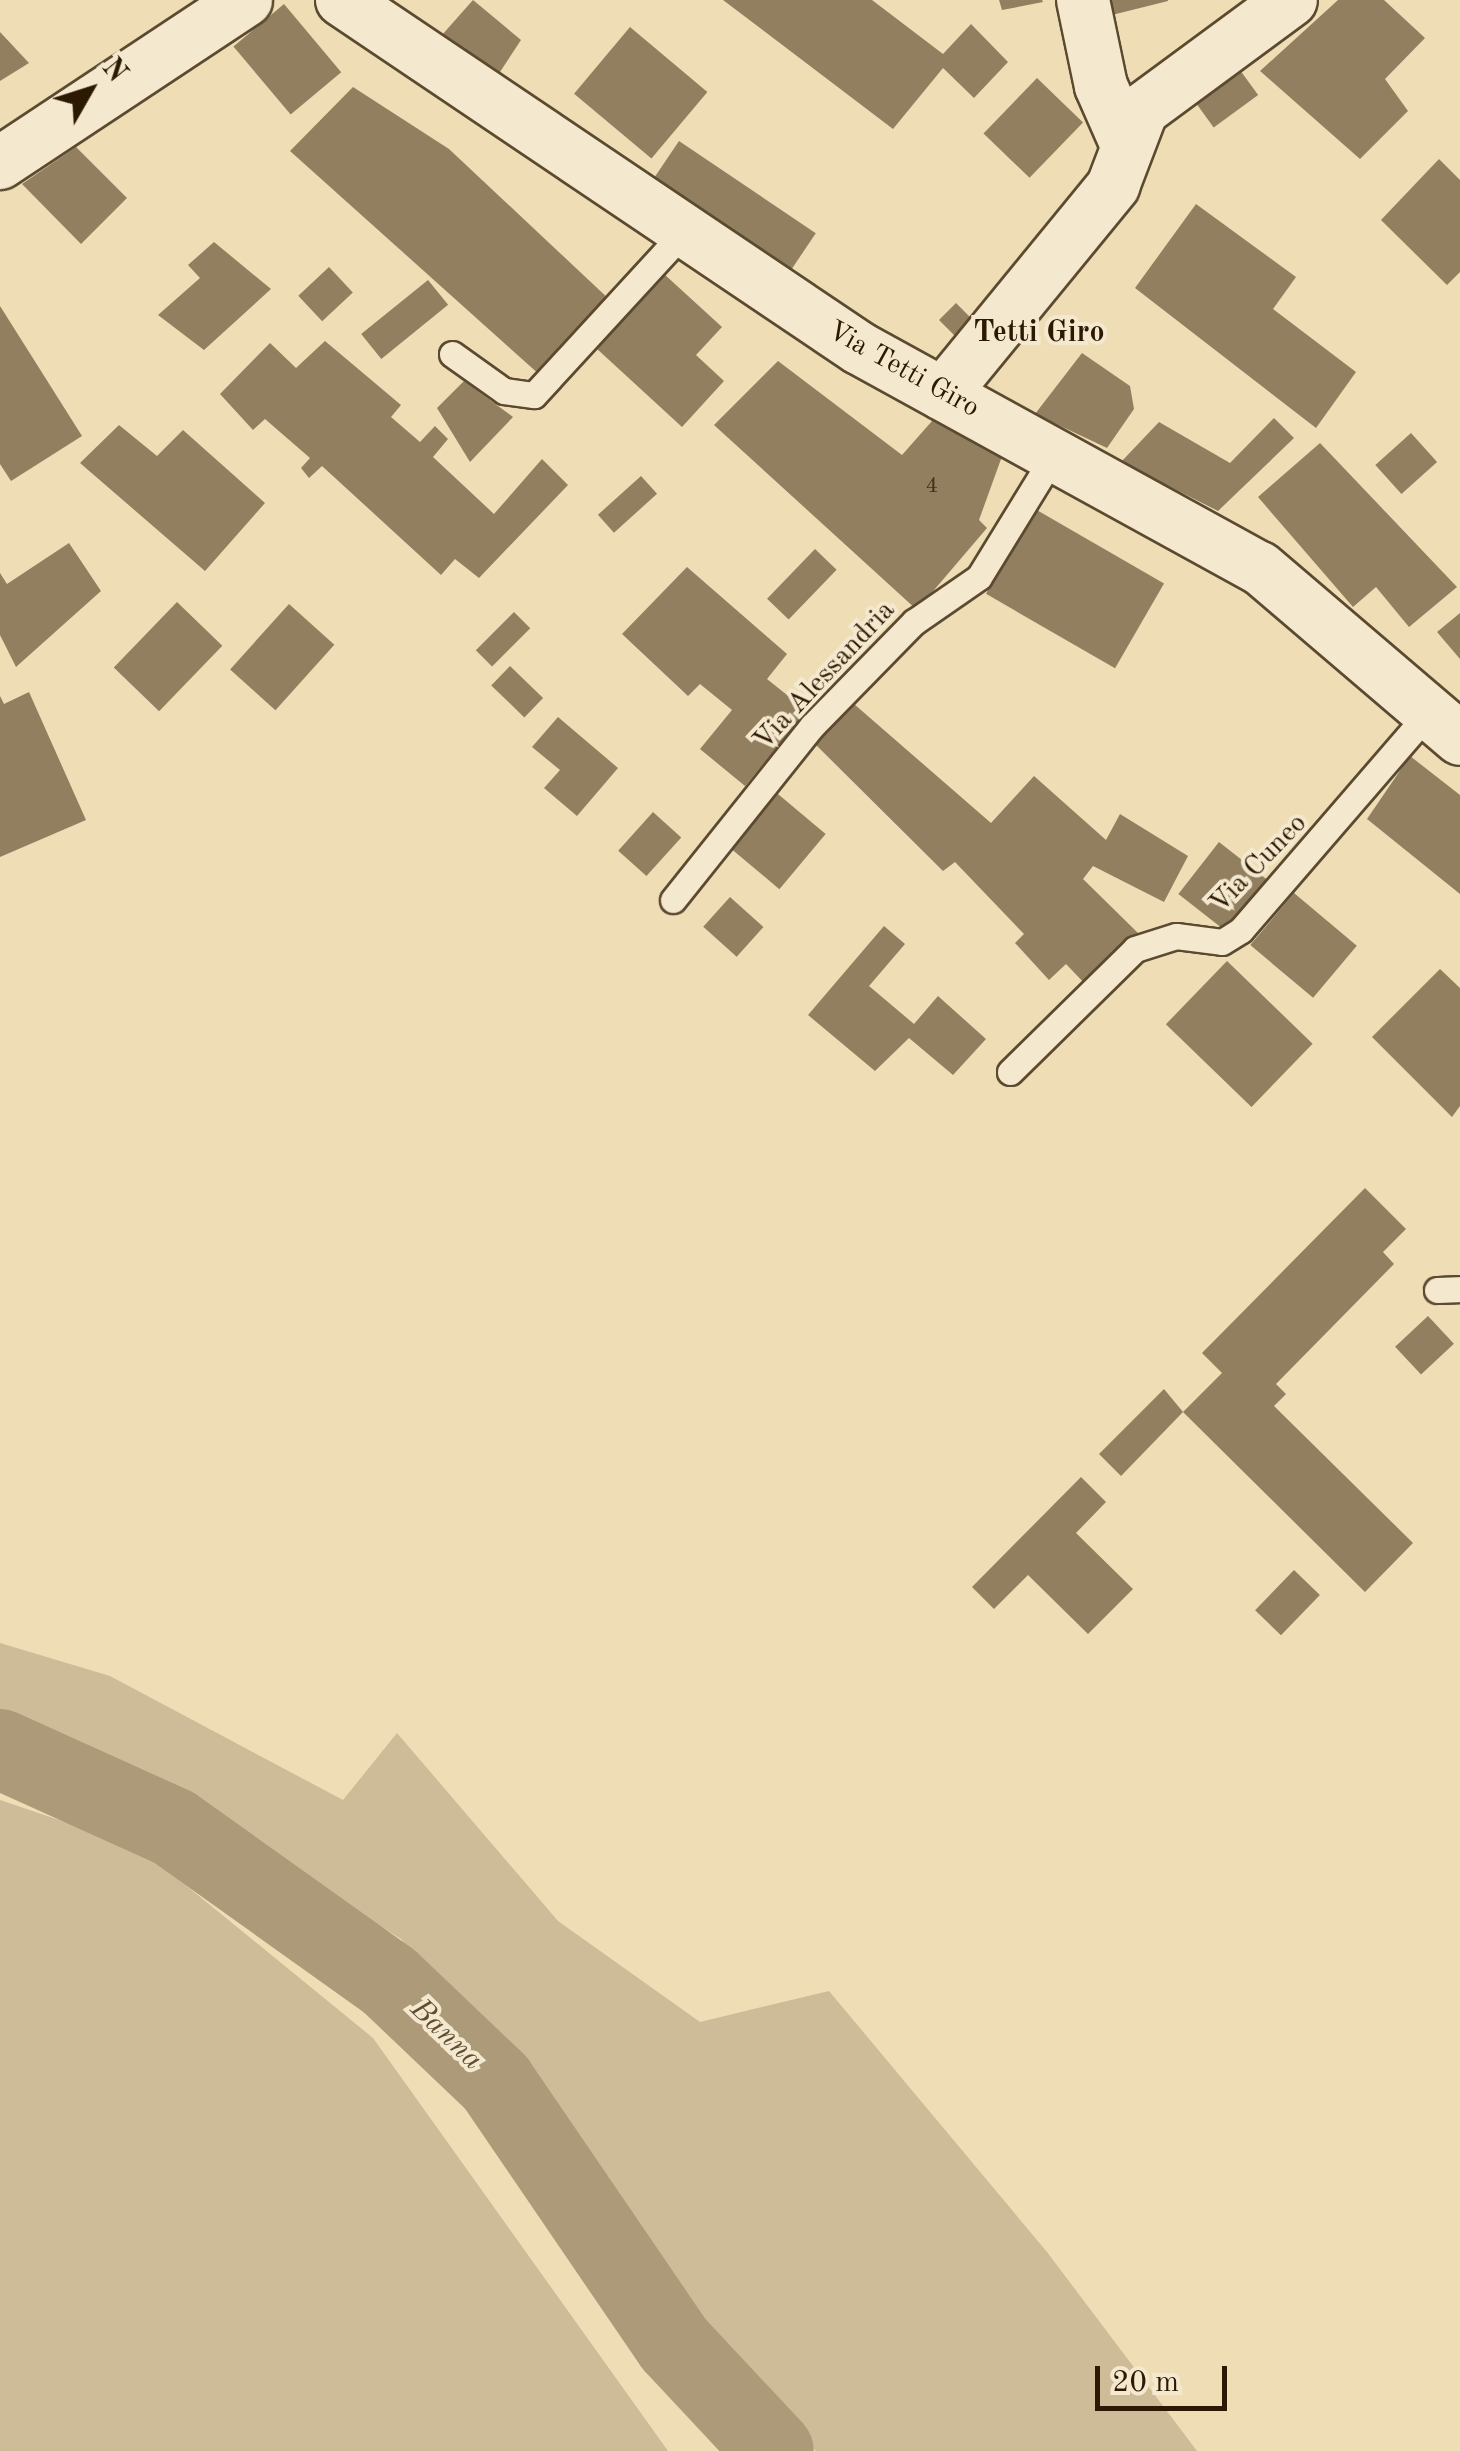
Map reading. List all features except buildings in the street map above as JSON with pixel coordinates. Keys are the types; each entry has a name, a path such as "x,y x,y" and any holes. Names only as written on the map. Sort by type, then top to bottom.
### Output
{"street":[{"path":"4,155 246,0"},
{"name":"Via Tetti Giro","path":"342,0 682,234 943,394 1056,452 1260,568 1445,725"},
{"path":"1083,0 1100,86 1126,143"},
{"path":"943,394 1084,227 1113,186 1126,143 1161,90 1291,0"}],"lane":[{"path":"452,354 504,391 534,395 682,234"},
{"name":"Via Alessandria","path":"673,900 812,726 914,622 979,576 1056,452"},
{"name":"Via Cuneo","path":"1010,1072 1135,948 1176,936 1222,942 1241,930 1445,725"}],"shaded area":[{"path":"0,1643 110,1676 343,1800 397,1733 558,1921 700,2022 829,1991 1047,2252 1197,2451 816,2451 696,2343 549,2125 401,1939 177,1797 0,1719"},
{"path":"0,1800 139,1847 373,2038 668,2451 0,2451"}],"waterway":[{"name":"Banna","path":"0,1749 173,1827 389,1981 496,2083 674,2344 774,2451"}],"district":[{"name":"Tetti Giro","path":"1039,333"}]}
